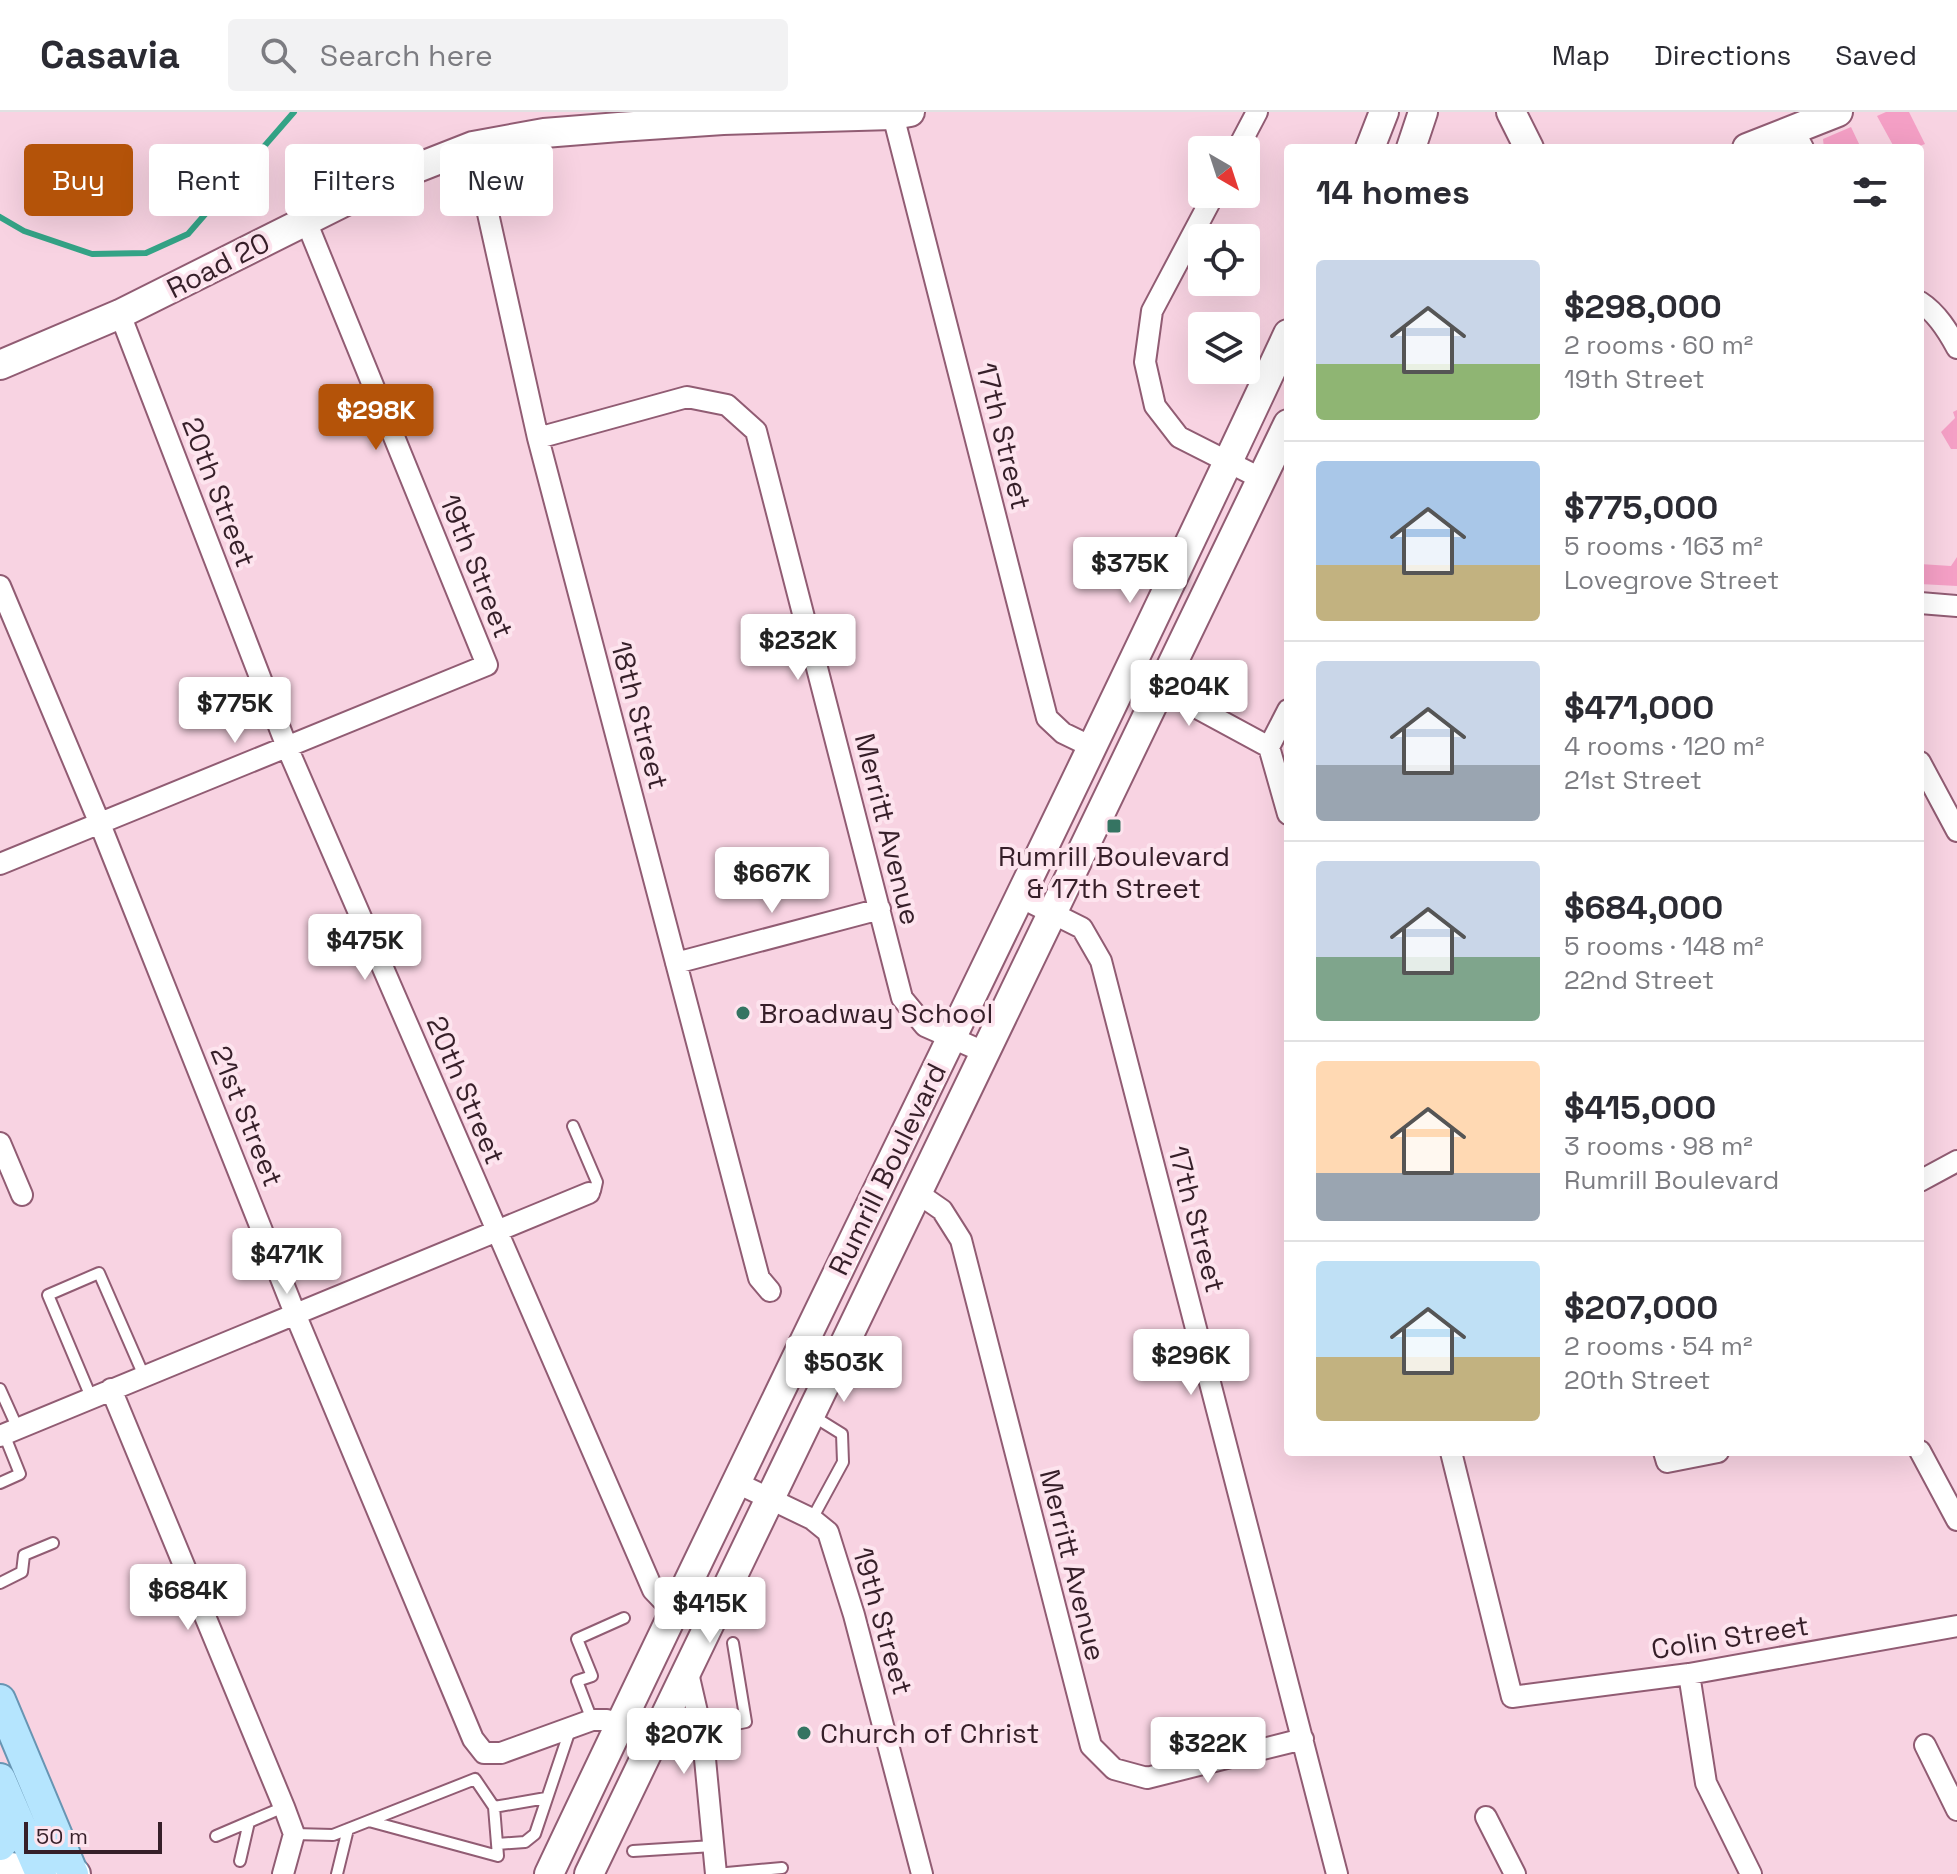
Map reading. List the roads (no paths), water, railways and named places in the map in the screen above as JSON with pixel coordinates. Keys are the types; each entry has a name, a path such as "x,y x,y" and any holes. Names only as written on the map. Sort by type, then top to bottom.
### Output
{"main road":[{"path":"1372,144 1384,112"},
{"path":"1412,144 1423,112"},
{"path":"1511,112 1527,144"},
{"path":"1770,144 1798,139 1838,112"},
{"name":"Road 20","path":"484,144 544,133 721,116 902,114"},
{"name":"Road 20","path":"0,365 120,314 394,177 440,159"},
{"name":"Rumrill Boulevard","path":"549,1874 1284,343"},
{"name":"Rumrill Boulevard","path":"589,1874 1284,432"},
{"path":"671,1706 666,1681 686,1631 683,1621 673,1611"},
{"path":"0,1700 74,1874 0,1866"},
{"path":"0,1779 40,1872"},
{"path":"0,1845 6,1838 12,1807"}],"street":[{"path":"1244,136 1257,112"},
{"name":"17th Street","path":"902,114 1047,718 1063,733 1092,747"},
{"path":"1207,208 1152,311 1145,362 1155,406 1179,437 1262,479"},
{"name":"18th Street","path":"489,216 538,438 759,1278 770,1291"},
{"name":"19th Street","path":"287,747 487,665 306,221"},
{"path":"1924,305 1949,333 1957,348"},
{"name":"20th Street","path":"120,314 287,747 653,1590 673,1611"},
{"name":"Merritt Avenue","path":"538,438 687,397 727,405 756,431 902,998 925,1026 984,1052"},
{"name":"21st Street","path":"0,586 100,824 296,1316 473,1739 484,1753 501,1753 570,1728"},
{"path":"1924,603 1957,606"},
{"path":"1126,673 1269,747"},
{"path":"1284,718 1269,747 1284,800"},
{"path":"0,864 287,747"},
{"path":"1924,769 1957,831"},
{"name":"17th Street","path":"1020,897 1082,928 1101,961 1337,1874"},
{"path":"676,963 880,909"},
{"path":"0,1143 22,1195"},
{"path":"1924,1179 1957,1161"},
{"path":"7,1433 589,1193"},
{"name":"Merritt Avenue","path":"919,1194 942,1210 961,1240 1091,1746 1114,1769 1147,1778 1303,1739"},
{"path":"111,1389 294,1834 283,1874"},
{"name":"Colin Street","path":"1452,1456 1512,1697 1689,1674 1957,1626"},
{"path":"1665,1456 1667,1462 1698,1456"},
{"path":"1923,1456 1957,1520"},
{"name":"19th Street","path":"735,1482 812,1519 828,1532 922,1874"},
{"path":"688,1673 701,1731 716,1874"},
{"path":"1689,1674 1706,1783 1751,1874"},
{"path":"570,1728 592,1720 607,1720 620,1725"},
{"path":"1925,1745 1957,1810"},
{"path":"1486,1817 1515,1874"}],"lane":[{"path":"573,1126 597,1182 595,1191 589,1193"},
{"path":"91,1397 48,1295 99,1273 144,1376"},
{"path":"0,1389 7,1433 20,1474 0,1483"},
{"path":"810,1414 842,1434 843,1462 812,1519"},
{"path":"0,1583 22,1572 24,1555 53,1543"},
{"path":"592,1720 577,1681 592,1676 577,1639 624,1618"},
{"path":"701,1731 746,1722 733,1643"},
{"path":"497,1844 525,1842 535,1834 570,1728"},
{"path":"294,1834 333,1835 475,1779 494,1807 498,1856 369,1821"},
{"path":"494,1807 546,1798"},
{"path":"216,1836 284,1807"},
{"path":"240,1861 249,1822"},
{"path":"337,1874 348,1829"},
{"path":"633,1851 713,1846"},
{"path":"716,1874 782,1868"}],"waterway":[{"path":"0,217 24,231 92,254 146,253 188,234 294,112"}],"place":[{"name":"Rumrill Boulevard & 17th Street","path":"1114,826"},
{"name":"Broadway School","path":"743,1013"},
{"name":"Church of Christ","path":"804,1733"}]}
